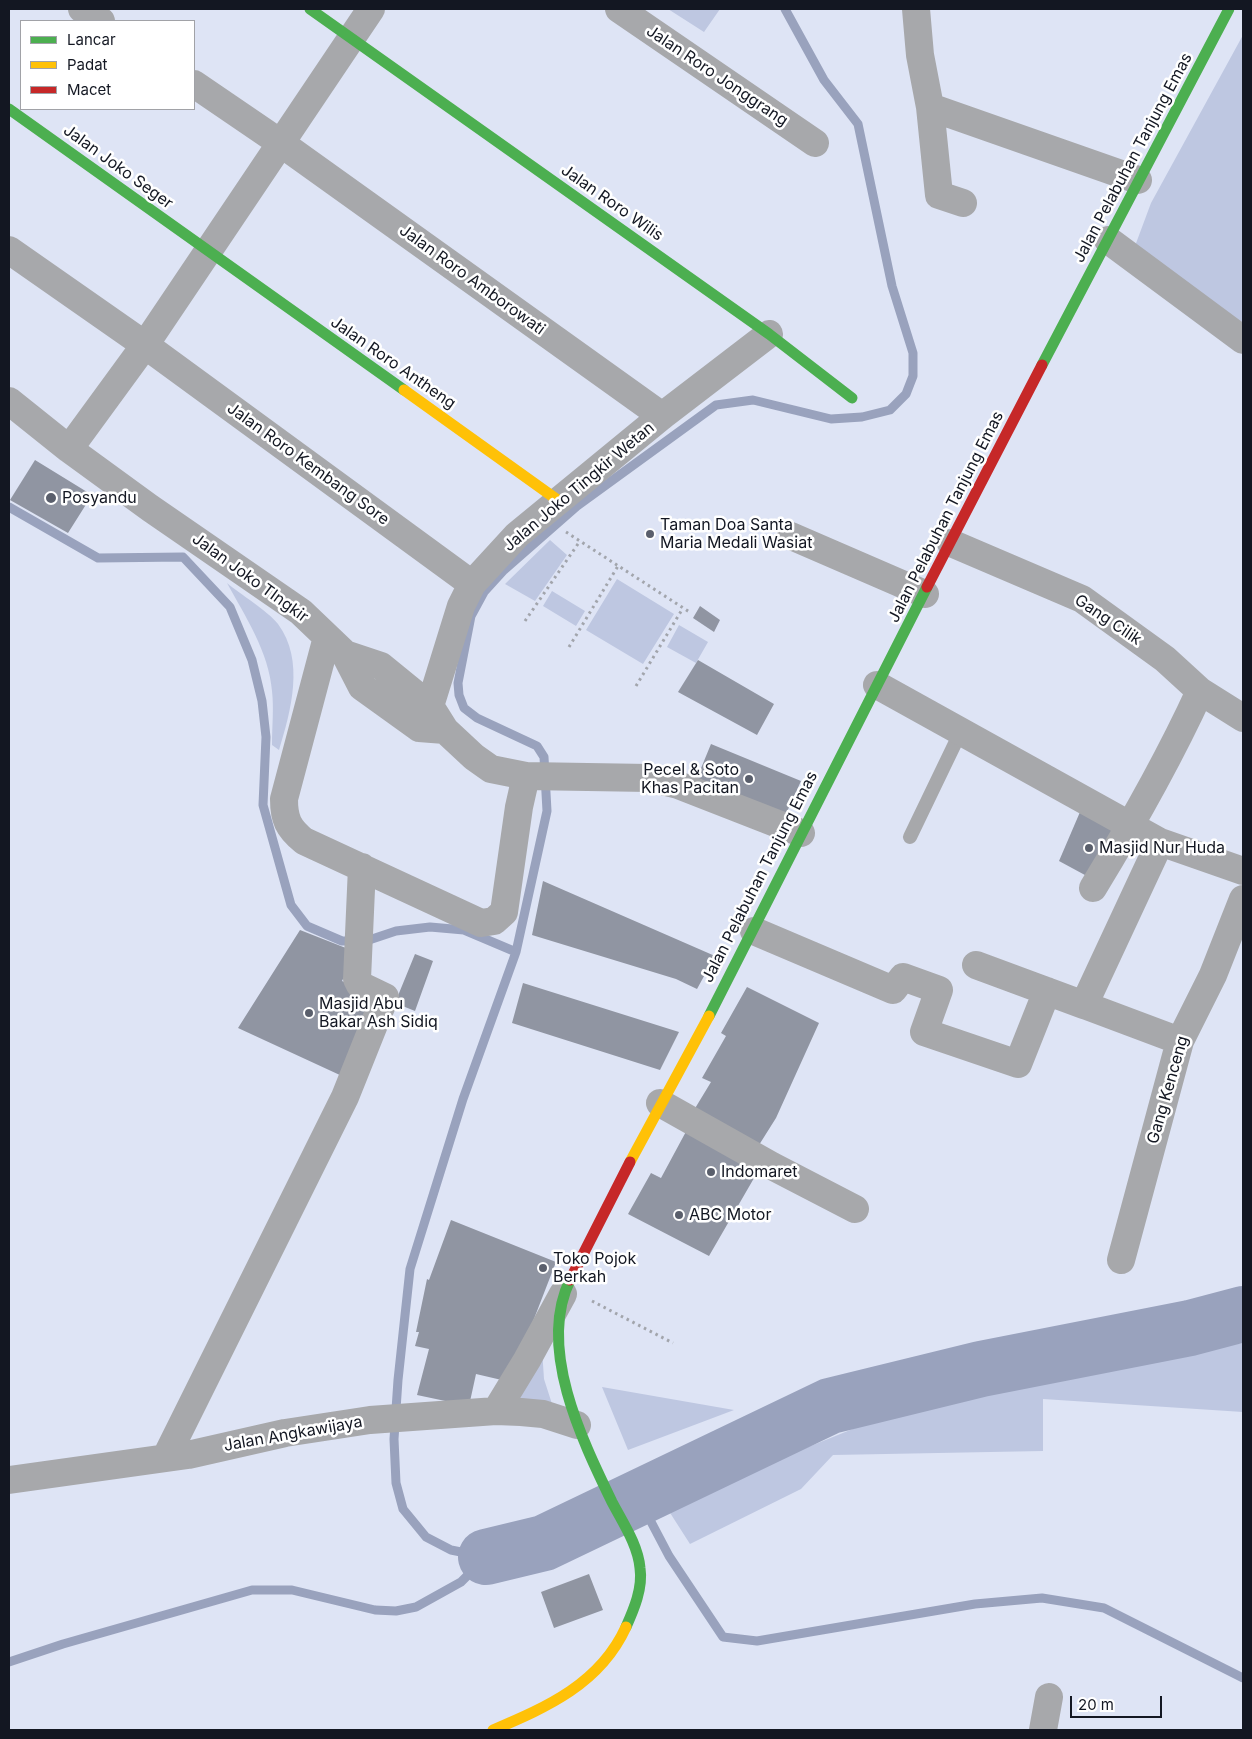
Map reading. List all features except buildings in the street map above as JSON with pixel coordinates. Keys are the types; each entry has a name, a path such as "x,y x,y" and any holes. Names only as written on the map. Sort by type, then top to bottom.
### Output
{"main road":[{"name":"Jalan Roro Wilis","path":"310,9 769,334 852,398"},
{"name":"Jalan Pelabuhan Tanjung Emas","path":"493,1730 560,1700 590,1678 614,1650 626,1628 640,1586 640,1566 634,1546 579,1432 559,1353 559,1313 565,1291 660,1103 754,931 801,833 1002,442 1229,9"},
{"name":"Jalan Joko Seger","path":"9,109 208,252"},
{"name":"Jalan Roro Antheng","path":"208,252 559,501"}],"street":[{"path":"82,9 99,20"},
{"path":"69,449 208,252 371,9"},
{"name":"Jalan Roro Jonggrang","path":"619,9 815,143"},
{"path":"916,9 920,54 930,107 938,195 963,203"},
{"name":"Jalan Roro Amborowati","path":"195,85 282,144 662,416"},
{"path":"930,107 1138,180"},
{"path":"1108,240 1243,340"},
{"name":"Jalan Roro Kembang Sore","path":"9,250 144,345 472,584"},
{"name":"Jalan Joko Tingkir Wetan","path":"431,721 461,606 472,584 517,535 662,416 769,334"},
{"name":"Jalan Joko TIngkir","path":"20,408 69,449 150,508 301,612 336,646 380,666 431,721 491,769 531,775 649,778 678,785 801,833"},
{"name":"Jalan Joko TIngkir","path":"20,408 40,450 101,492 150,508"},
{"path":"791,536 925,594"},
{"name":"Gang Cilik","path":"951,544 1082,600 1165,659 1200,691 1243,718"},
{"path":"336,646 284,799 284,812 291,830 304,841 481,923 494,922 504,912 519,807 531,775"},
{"path":"877,685 1160,842 1243,871"},
{"path":"1093,888 1130,826 1180,734 1200,691"},
{"path":"1084,1005 1160,842"},
{"path":"166,1457 345,1097 385,997 360,985 356,964 362,867"},
{"name":"Gang Kenceng","path":"1121,1260 1180,1041 1213,975 1243,899"},
{"path":"754,931 894,990 903,977 939,990 924,1032 1018,1064 1046,991"},
{"path":"976,965 1180,1041"},
{"path":"660,1103 772,1166 855,1208"},
{"path":"496,1411 565,1291"},
{"name":"Jalan Angkawijaya","path":"9,1480 65,1474 370,1420 496,1411 543,1414 579,1432"},
{"path":"1043,1730 1049,1697"}],"lane":[{"path":"910,837 960,731"}],"path":[{"path":"566,532 691,613"},
{"path":"525,621 580,541"},
{"path":"569,647 618,566"},
{"path":"636,686 683,608"},
{"path":"565,1291 673,1343"}],"shaded area":[{"path":"668,9 720,9 704,32"},
{"path":"1243,35 1243,325 1135,246 1151,203"},
{"path":"550,540 567,555 535,601 505,584"},
{"path":"617,579 674,614 643,664 586,630"},
{"path":"227,583 261,608 278,624 286,638 291,653 293,686 288,719 279,750 272,745 273,697 266,662 255,635"},
{"path":"552,591 585,611 576,626 543,606"},
{"path":"679,625 708,642 696,663 667,647"},
{"path":"1243,1343 1243,1412 1043,1399 1043,1451 833,1455 801,1489 690,1544 665,1505 865,1424 1180,1350"},
{"path":"542,1349 544,1379 553,1407 510,1404"},
{"path":"602,1387 734,1410 628,1450"}],"waterway":[{"path":"486,1557 451,1550 426,1537 403,1509 396,1483 394,1439 398,1380 410,1269 463,1099 516,952 547,811 544,757 537,746 477,718 464,708 459,695 458,683 471,616 484,592 504,570 577,506 716,405 753,400 831,419 862,417 890,410 906,394 913,376 913,353 892,286 858,124 824,80 785,9"},
{"path":"9,507 98,558 183,557 230,607 252,660 262,701 266,737 263,805 291,905 307,926 342,941 366,941 396,931 430,927 464,930 516,952"},
{"path":"486,1557 544,1543 830,1406 981,1369 1190,1328 1243,1314"},
{"path":"638,1497 669,1556 723,1637 757,1641 975,1604 1042,1598 1104,1608 1243,1678"},
{"path":"9,1662 63,1644 252,1590 292,1590 375,1610 396,1611 416,1607 461,1582 486,1557"}],"traffic: fast":[{"path":"310,9 769,334 852,398"},
{"path":"1042,365 1229,9"},
{"path":"9,109 404,390"},
{"path":"709,1016 927,587"},
{"path":"570,1280 561,1307 558,1335 567,1393 588,1451 629,1534 639,1559 641,1576 639,1591 626,1627"}],"traffic: slow":[{"path":"404,390 559,501"},
{"path":"630,1162 709,1016"},
{"path":"493,1730 552,1702 587,1679 615,1647 626,1627"}],"traffic: jam":[{"path":"927,587 1042,365"},
{"path":"570,1280 630,1162"}],"place":[{"name":"Posyandu","path":"51,498"},
{"name":"Taman Doa Santa Maria Medali Wasiat","path":"650,534"},
{"name":"Pecel & Soto Khas Pacitan","path":"749,779"},
{"name":"Masjid Nur Huda","path":"1089,848"},
{"name":"Masjid Abu Bakar Ash Sidiq","path":"309,1013"},
{"name":"Indomaret","path":"711,1172"},
{"name":"ABC Motor","path":"679,1215"},
{"name":"Toko Pojok Berkah","path":"543,1268"}]}
